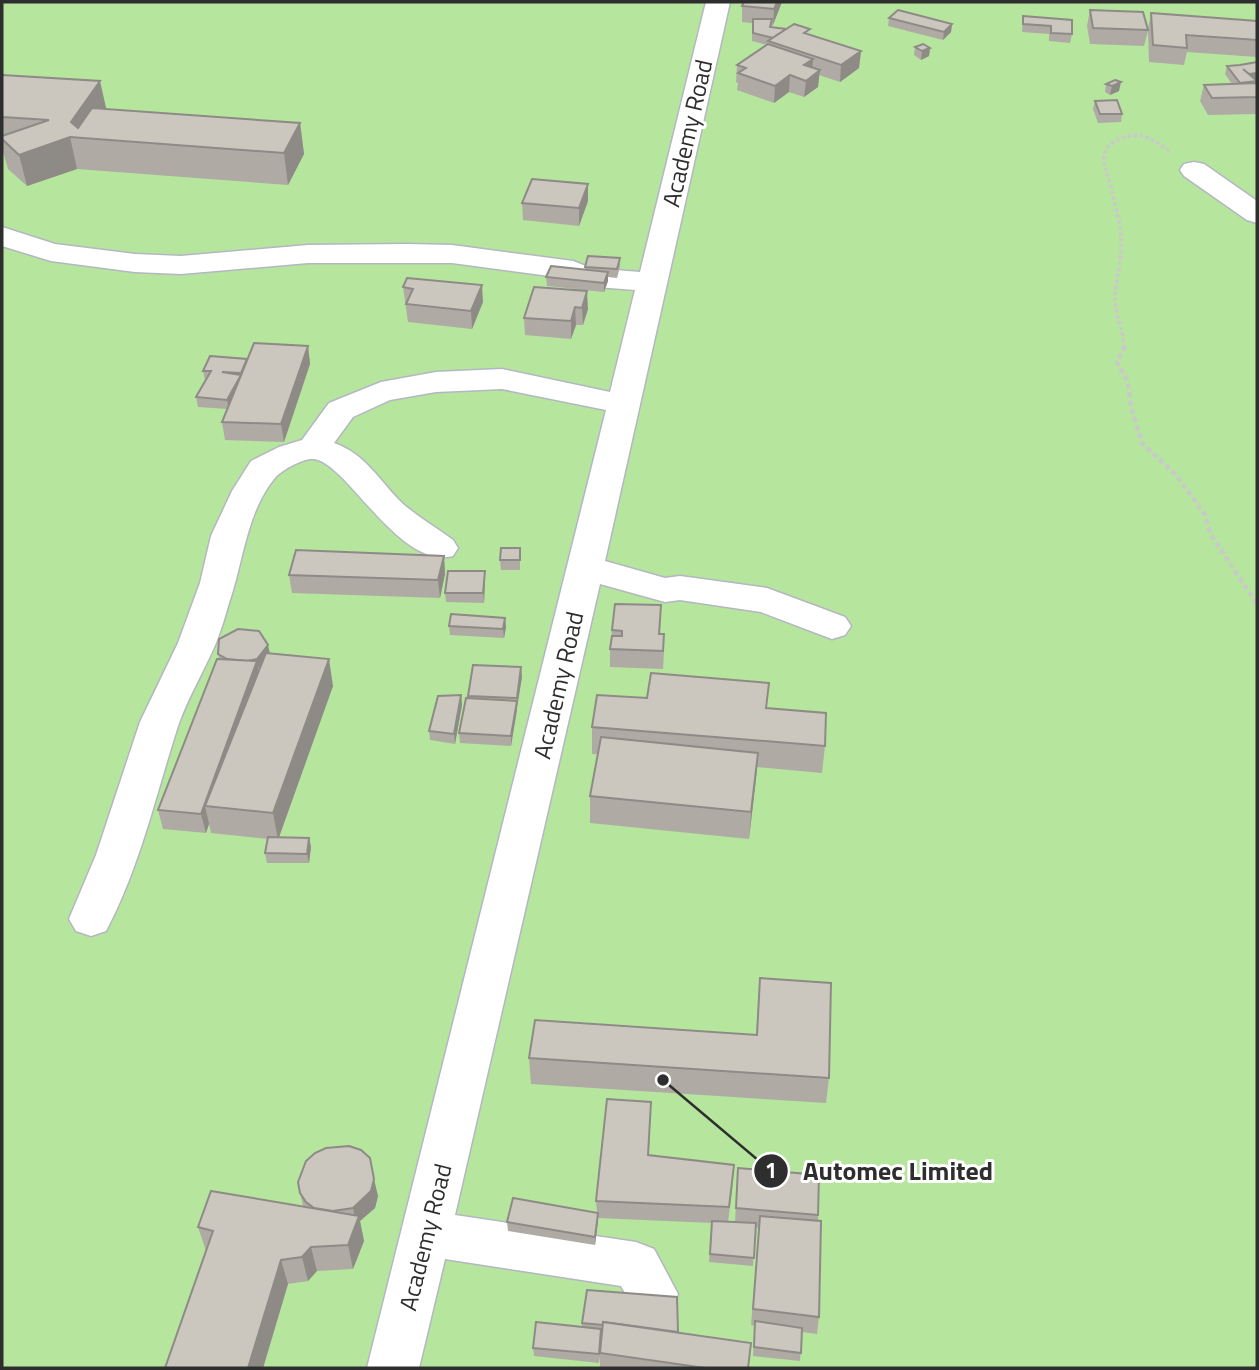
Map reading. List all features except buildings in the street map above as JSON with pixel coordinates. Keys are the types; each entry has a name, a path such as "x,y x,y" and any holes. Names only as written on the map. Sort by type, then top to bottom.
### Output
{"street":[{"name":"Academy Road","path":"393,1368 718,2"},
{"path":"1194,170 1257,214"},
{"path":"2,236 51,252 135,263 181,265 308,254 429,253 573,270 584,277 652,282"},
{"path":"314,447 341,410 381,392 436,383 502,379 623,404"},
{"path":"91,919 117,855 160,722 197,642 218,583 229,536 249,491 263,469 291,454 314,447 334,454 352,467 391,512 440,548"},
{"path":"585,568 665,590 680,588 767,600 832,626"},
{"path":"426,1233 636,1265 653,1294"}],"path":[{"path":"1194,170 1161,143 1147,136 1130,135 1115,141 1105,152 1103,167 1110,183 1121,235 1121,265 1115,297 1125,347 1117,362 1128,383 1131,407 1142,443 1176,475 1204,513 1211,535 1257,604"}],"green space":[{"path":"2,2 1257,2 1257,1368 2,1368"}],"place":[{"name":"Automec Limited","path":"663,1080"}]}
